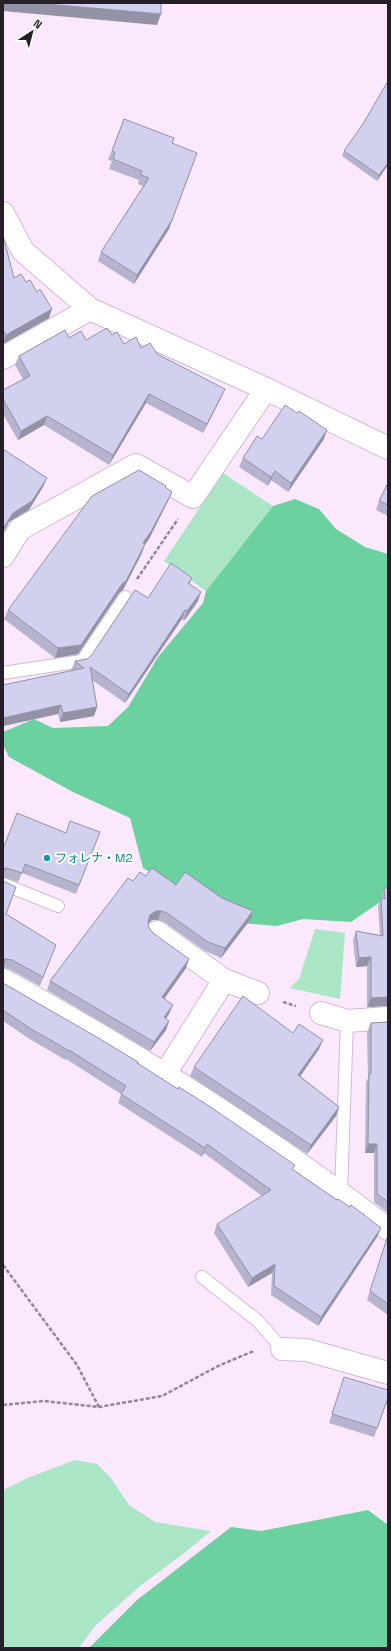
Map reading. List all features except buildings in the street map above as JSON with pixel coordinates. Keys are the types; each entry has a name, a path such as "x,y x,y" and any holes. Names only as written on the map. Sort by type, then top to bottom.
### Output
{"street":[{"path":"3,213 24,250 90,309 266,389 388,448"},
{"path":"3,358 90,309"},
{"path":"3,556 20,529 136,465 193,497 266,389"},
{"path":"157,932 224,980 258,993"},
{"path":"3,980 166,1074 255,1133 341,1193 388,1229"},
{"path":"166,1074 224,980"},
{"path":"321,1013 347,1021 388,1018"},
{"path":"282,1349 307,1350 388,1373"}],"lane":[{"path":"3,673 82,661 125,597"},
{"path":"3,884 58,906"},
{"path":"341,1193 347,1021"},
{"path":"202,1277 258,1321 282,1349"}],"path":[{"path":"125,597 180,516"},
{"path":"258,993 321,1013"},
{"path":"3,1264 77,1365 99,1407"},
{"path":"3,1405 44,1401 99,1407 162,1396 220,1365 262,1348 282,1349"}],"green space":[{"path":"223,473 273,506 206,591 164,561"},
{"path":"295,499 319,509 336,529 365,547 388,554 388,892 380,902 351,922 303,919 277,926 242,923 192,897 143,868 130,818 73,792 9,757 3,745 3,732 34,719 53,728 108,726 128,707 158,657 203,603 206,591 273,506"},
{"path":"315,929 345,933 340,999 290,988 299,979"},
{"path":"75,1460 97,1464 110,1477 129,1505 155,1522 211,1531 140,1586 95,1626 79,1648 3,1648 3,1490 30,1477"},
{"path":"368,1510 388,1525 388,1648 89,1648 137,1600 231,1527 261,1531"}],"place":[{"name":"フォレナ・M2","path":"47,858"}]}
